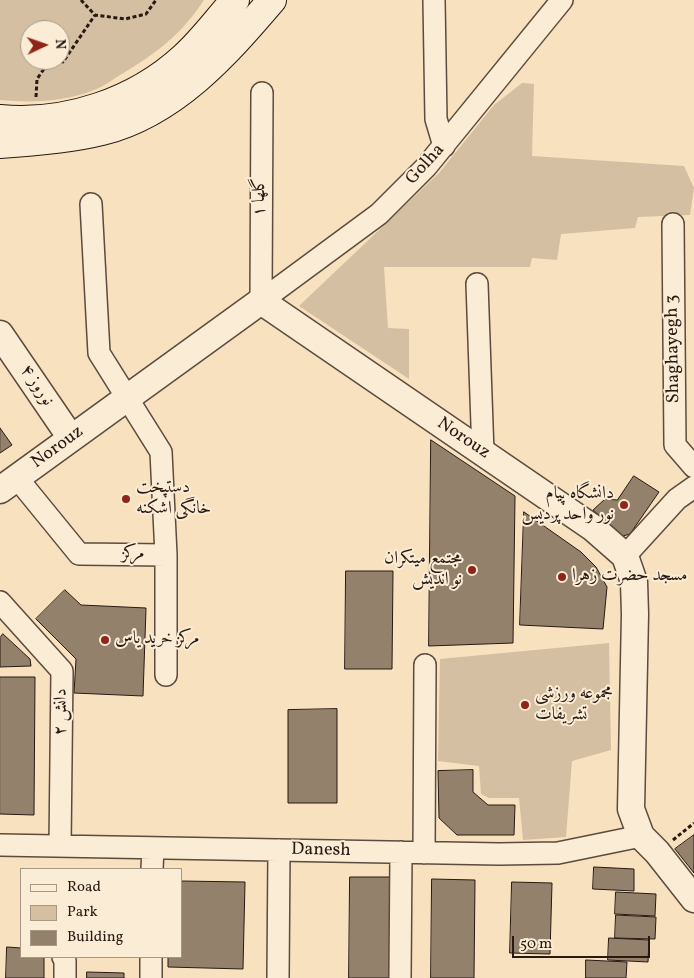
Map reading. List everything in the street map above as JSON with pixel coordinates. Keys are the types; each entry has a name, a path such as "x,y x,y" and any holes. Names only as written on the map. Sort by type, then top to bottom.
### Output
{"main road":[{"path":"1,132 34,120 74,114 105,106 140,89 160,77 185,57 234,0"},
{"path":"1,132 103,131 145,114 179,94 216,62 272,0"}],"street":[{"path":"434,0 436,119 444,146"},
{"name":"Golha","path":"261,301 379,214 426,167 562,0"},
{"name":"گلها ۱","path":"261,301 262,93"},
{"path":"91,204 99,353 161,452 166,555"},
{"name":"Shaghayegh 3","path":"673,224 675,446 694,467"},
{"path":"477,284 483,453"},
{"name":"Norouz","path":"8,484 261,301 592,528 625,556"},
{"name":"نوروز ۴","path":"0,334 71,438"},
{"name":"مرکز","path":"8,484 79,554 166,555 166,675"},
{"path":"694,487 677,499 625,556 634,582 635,614 631,809 641,836 657,852 694,899"},
{"name":"دانش ۲","path":"0,602 62,671 60,846"},
{"path":"424,853 425,665"},
{"name":"Danesh","path":"0,845 424,853 558,853 641,836"},
{"path":"152,868 153,848"},
{"path":"278,978 279,850"},
{"path":"400,978 401,852"},
{"path":"63,958 65,960 65,978"},
{"path":"151,958 151,978"}],"path":[{"path":"81,0 95,15 125,19 146,14 156,0"},
{"path":"70,52 95,15"},
{"path":"34,120 37,79 43,70"}],"green space":[{"path":"0,0 204,0 186,24 167,43 101,87 83,94 60,99 0,100"},
{"path":"522,83 534,84 532,156 684,166 694,188 690,215 638,217 635,228 561,234 557,260 532,258 530,267 384,267 388,328 409,329 409,379 299,306 439,173 494,105"},
{"name":"مجموعه ورزشی تشریفات","path":"609,643 611,750 572,761 566,837 523,840 519,798 489,798 481,794 479,766 438,761 440,659"}],"building":[{"path":"0,428 12,445 0,453"},
{"name":"مجتمع میتکران نو اندیش","path":"431,440 515,496 513,643 429,646"},
{"name":"دانشگاه پیام نور واحد پردیس","path":"634,476 659,492 630,534 623,536 593,510 605,499 617,500"},
{"name":"مسجد حضرت زهرا","path":"524,512 581,552 596,567 607,587 603,629 520,625"},
{"path":"346,571 393,571 392,669 345,669"},
{"path":"65,590 81,605 146,608 143,696 74,693 76,659 36,619"},
{"path":"3,634 30,659 31,666 0,667 0,638"},
{"path":"0,677 35,677 34,815 0,814"},
{"path":"337,709 337,803 288,803 288,710"},
{"path":"473,770 473,792 488,805 515,805 514,835 457,835 439,818 438,771"},
{"path":"694,835 694,873 675,849"},
{"path":"594,867 634,869 634,891 593,889"},
{"path":"350,877 391,877 390,978 349,978"},
{"path":"432,879 475,880 474,978 431,978"},
{"path":"182,881 245,882 243,969 168,967 168,958 182,958"},
{"path":"512,882 552,883 550,954 510,953"},
{"path":"616,892 656,894 655,916 615,914"},
{"path":"616,915 656,917 655,939 615,938"},
{"path":"609,938 649,940 648,962 608,960"},
{"path":"7,947 20,948 20,958 44,958 44,978 6,978"},
{"path":"586,960 627,962 626,978 586,978"},
{"path":"87,972 124,973 124,978 87,978"}],"place":[{"name":"دستپخت خانگی اشکنه","path":"126,499"},
{"name":"دانشگاه پیام نور واحد پردیس","path":"624,505"},
{"name":"مجتمع میتکران نو اندیش","path":"472,570"},
{"name":"مسجد حضرت زهرا","path":"562,577"},
{"name":"مرکز خرید یاس","path":"105,640"},
{"name":"مجموعه ورزشی تشریفات","path":"525,705"}]}
